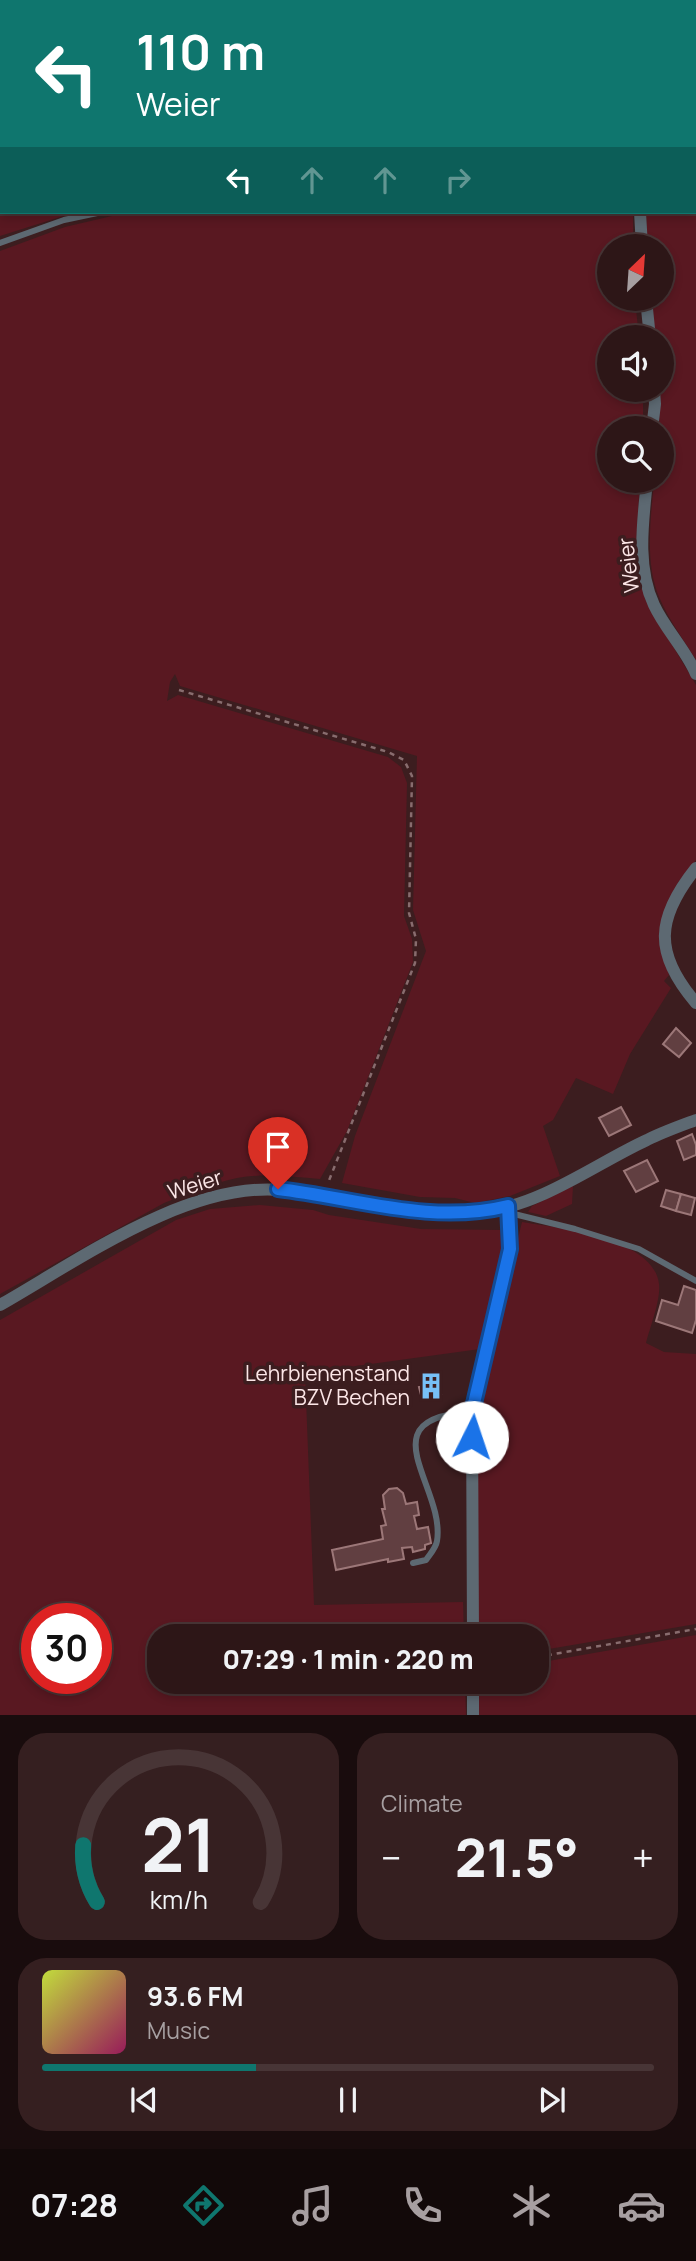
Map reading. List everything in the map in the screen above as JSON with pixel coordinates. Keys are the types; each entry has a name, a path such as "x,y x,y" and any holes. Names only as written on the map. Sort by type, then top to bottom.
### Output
{"street":[{"path":"640,214 641,234"},
{"name":"Weier","path":"646,493 643,559 647,584 653,603 696,674"},
{"path":"696,868 681,887 666,917 664,937 667,955 676,977 696,1003"},
{"name":"Weier","path":"0,1305 126,1233 187,1203 235,1192 278,1189 324,1194 415,1212 452,1214 509,1210 648,1139 696,1120"},
{"path":"473,1624 472,1412 510,1249 509,1210"},
{"path":"473,1694 473,1715"}],"lane":[{"path":"0,243 64,220 92,214"},
{"path":"509,1210 639,1249 696,1281"},
{"path":"413,1563 426,1560 437,1542 435,1511 415,1456 418,1434 424,1424 441,1414 472,1412"}],"path":[{"path":"179,690 396,755 404,760 412,776 409,913 416,939 415,963 324,1194"},
{"path":"549,1655 696,1629"}],"shaded area":[{"path":"0,214 70,214 0,236"},
{"path":"120,214 633,214 633,234 597,234 597,312 636,312 638,325 597,325 597,402 643,402 643,416 597,416 597,493 639,493 635,562 646,601 696,685 696,860 677,884 660,937 669,975 664,981 671,988 630,1054 613,1094 576,1078 553,1120 543,1126 560,1176 510,1196 475,1203 455,1198 420,1197 342,1183 355,1136 426,951 413,910 417,756 180,686 175,674 170,682 167,701 178,695 388,757 401,767 407,783 404,916 412,939 413,962 347,1131 320,1179 258,1176 228,1180 200,1189 164,1203 0,1294 0,251 65,227"},
{"path":"646,214 696,214 696,660 664,607 655,585 650,556 653,493 674,493 674,416 659,416 660,402 674,402 674,325 654,325 653,312 674,312 674,234 647,234"},
{"path":"573,1186 572,1204 546,1216 528,1212 532,1206"},
{"path":"260,1205 313,1210 329,1215 421,1229 502,1230 503,1254 480,1349 305,1373 314,1605 463,1602 464,1624 147,1624 147,1694 465,1694 466,1715 0,1715 0,1320 176,1220 210,1209"},
{"path":"522,1222 602,1238 641,1256 653,1268 659,1290 646,1343 664,1352 696,1354 696,1624 549,1649 549,1624 476,1624 478,1417 482,1386"},
{"path":"696,1635 696,1715 478,1715 478,1694 549,1694 549,1661"}],"building":[{"path":"676,1028 691,1043 679,1057 663,1044"},
{"path":"621,1107 631,1125 609,1136 599,1118"},
{"path":"692,1134 696,1155 684,1160 677,1141"},
{"path":"647,1160 658,1181 636,1192 624,1171"},
{"path":"666,1190 681,1194 676,1211 661,1206"},
{"path":"681,1194 695,1198 691,1215 676,1211"},
{"path":"684,1286 696,1290 696,1320 692,1333 656,1321 662,1300 678,1305"},
{"name":"Lehrbienenstand BZV Bechen","path":"436,1373 441,1394 422,1399 419,1387 426,1386 423,1376"},
{"path":"397,1488 403,1493 406,1504 417,1502 419,1515 414,1516 417,1529 428,1527 431,1543 425,1545 425,1549 413,1552 412,1547 402,1548 404,1559 388,1562 388,1559 336,1570 332,1550 383,1539 381,1526 386,1525 382,1509 385,1509 383,1495 389,1489"}],"place":[{"name":"Lehrbienenstand BZV Bechen","path":"431,1386"}],"route":[{"path":"278,1189 324,1194 415,1212 452,1214 489,1211 508,1206 510,1249 472,1412 472,1437"}]}
